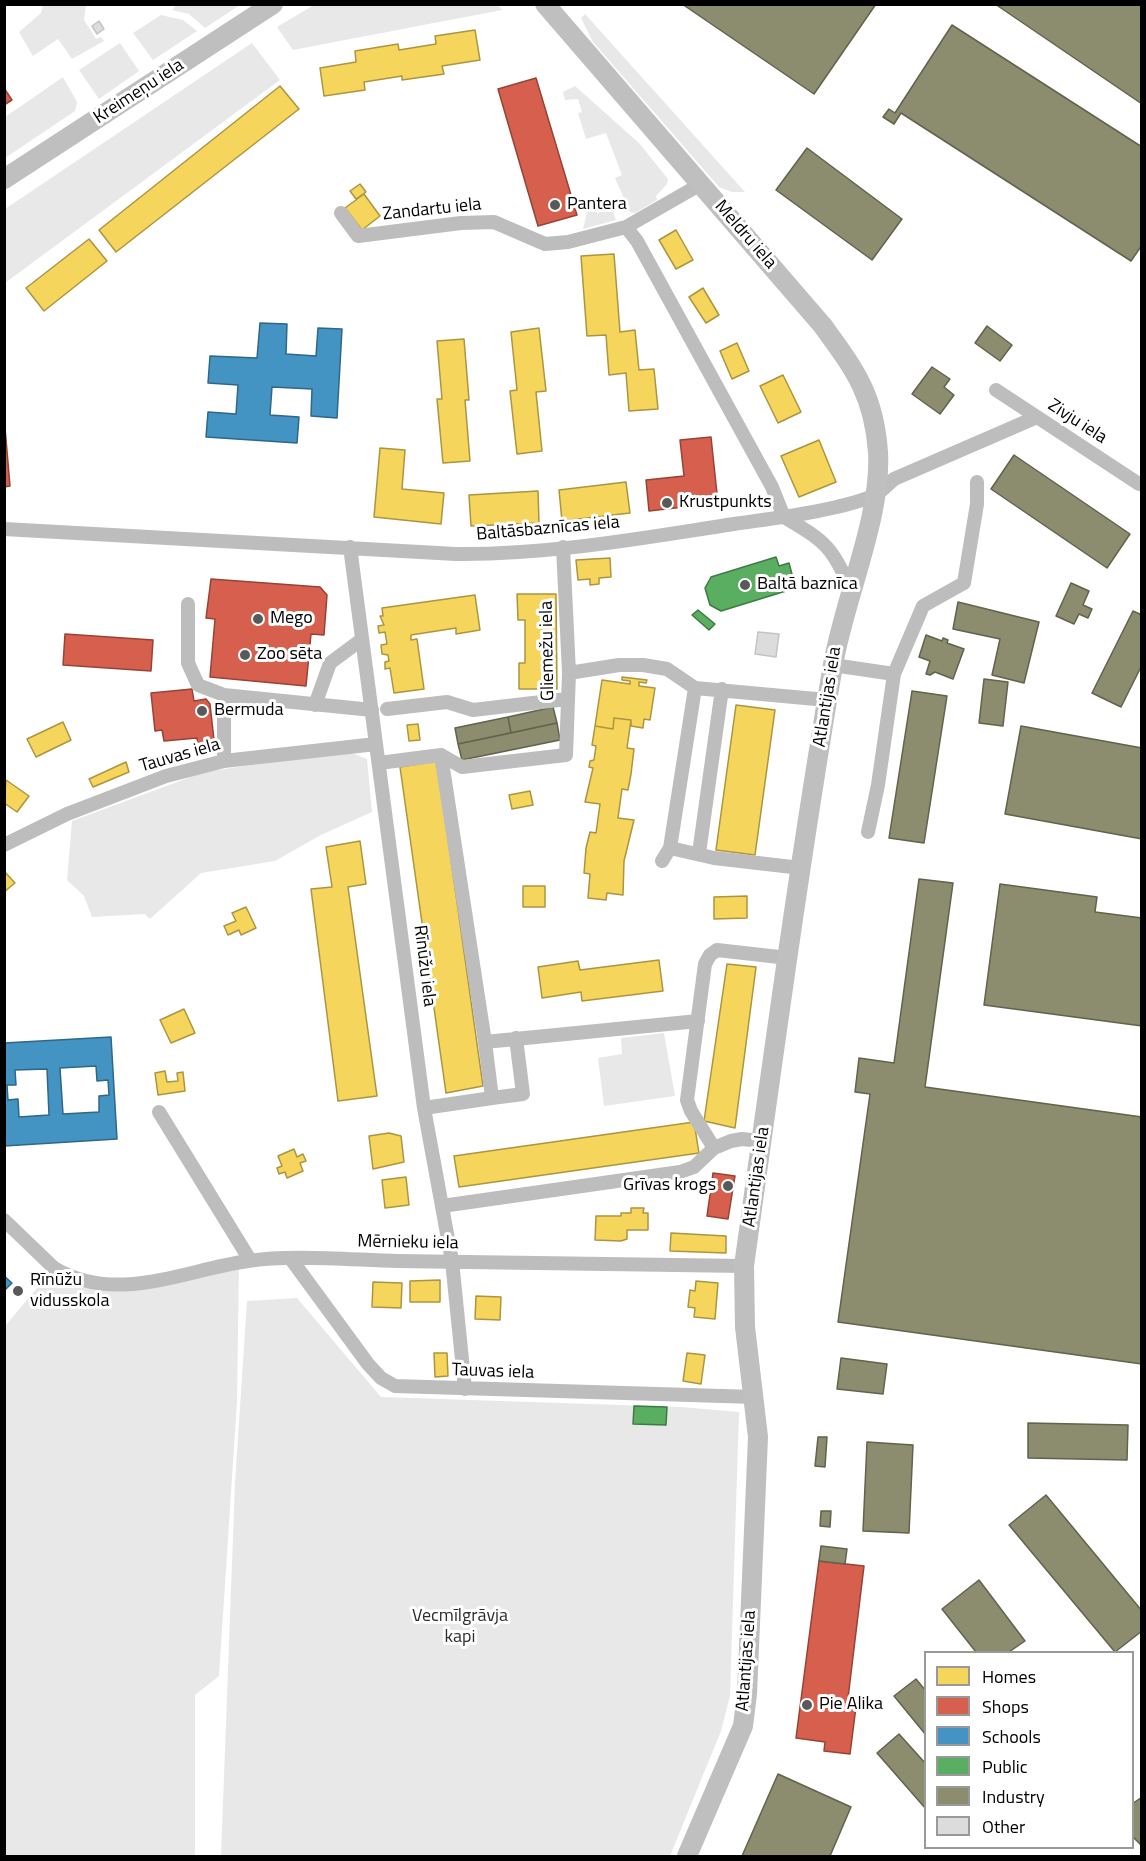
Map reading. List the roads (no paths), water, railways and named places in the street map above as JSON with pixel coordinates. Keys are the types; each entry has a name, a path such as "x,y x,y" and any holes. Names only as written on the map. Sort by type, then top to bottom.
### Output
{"main road":[{"name":"Kreimeņu iela","path":"4,179 273,4"},
{"name":"Meldru iela","path":"545,4 799,296 856,370 871,403 878,453 875,496"},
{"name":"Atlantijas iela","path":"687,1857 743,1726 747,1694 758,1437 746,1327 744,1266 827,700 833,665 875,496"}],"street":[{"name":"Zandartu iela","path":"341,213 358,236 461,223 494,222 544,244 568,242 626,227 701,184"},
{"path":"626,227 637,241 772,487 784,517 825,542 838,560 851,591"},
{"name":"Zivju iela","path":"996,390 1139,484"},
{"name":"Baltāsbaznīcas iela","path":"4,529 497,554 563,547 645,538 784,517 875,496 894,479 1037,417"},
{"path":"868,832 878,785 894,674 923,606 964,583 977,504 977,482"},
{"name":"Rīnūžu iela","path":"350,547 424,1108 452,1261 465,1389"},
{"name":"Gliemežu iela","path":"441,755 462,767 566,755 569,673 563,547"},
{"path":"188,604 188,663 198,685 224,695 372,710"},
{"path":"315,705 330,663 361,640"},
{"path":"569,673 619,665 643,665 668,669 694,688 827,700"},
{"path":"833,665 894,674"},
{"path":"662,861 670,848 694,688"},
{"path":"699,853 722,689"},
{"path":"224,695 224,761"},
{"path":"387,710 447,702 473,710 567,699"},
{"name":"Tauvas iela","path":"4,845 78,810 166,776 224,761 376,744"},
{"path":"379,763 441,755 492,1098"},
{"path":"670,848 714,858 801,868"},
{"path":"714,1148 691,1111 687,1100 705,964 710,955 724,950 788,958"},
{"path":"484,1042 698,1021"},
{"path":"424,1108 523,1094 516,1038"},
{"path":"159,1112 250,1260"},
{"path":"442,1206 680,1172 699,1164 714,1148 742,1138 761,1141"},
{"name":"Mērnieku iela","path":"4,1220 54,1268 74,1278 124,1285 162,1282 250,1260 744,1266"},
{"name":"Tauvas iela","path":"291,1259 339,1327 381,1378 395,1386 755,1397"}],"place":[{"name":"Pantera","path":"555,205"},
{"name":"Krustpunkts","path":"667,503"},
{"name":"Baltā baznīca","path":"745,585"},
{"name":"Mego","path":"258,619"},
{"name":"Zoo sēta","path":"245,655"},
{"name":"Bermuda","path":"202,711"},
{"name":"Grīvas krogs","path":"728,1186"},
{"name":"Rīnūžu vidusskola","path":"18,1291"},
{"name":"Pie Alika","path":"807,1705"}],"park label":[{"name":"Vecmīlgrāvja kapi","path":"460,1627"}]}
